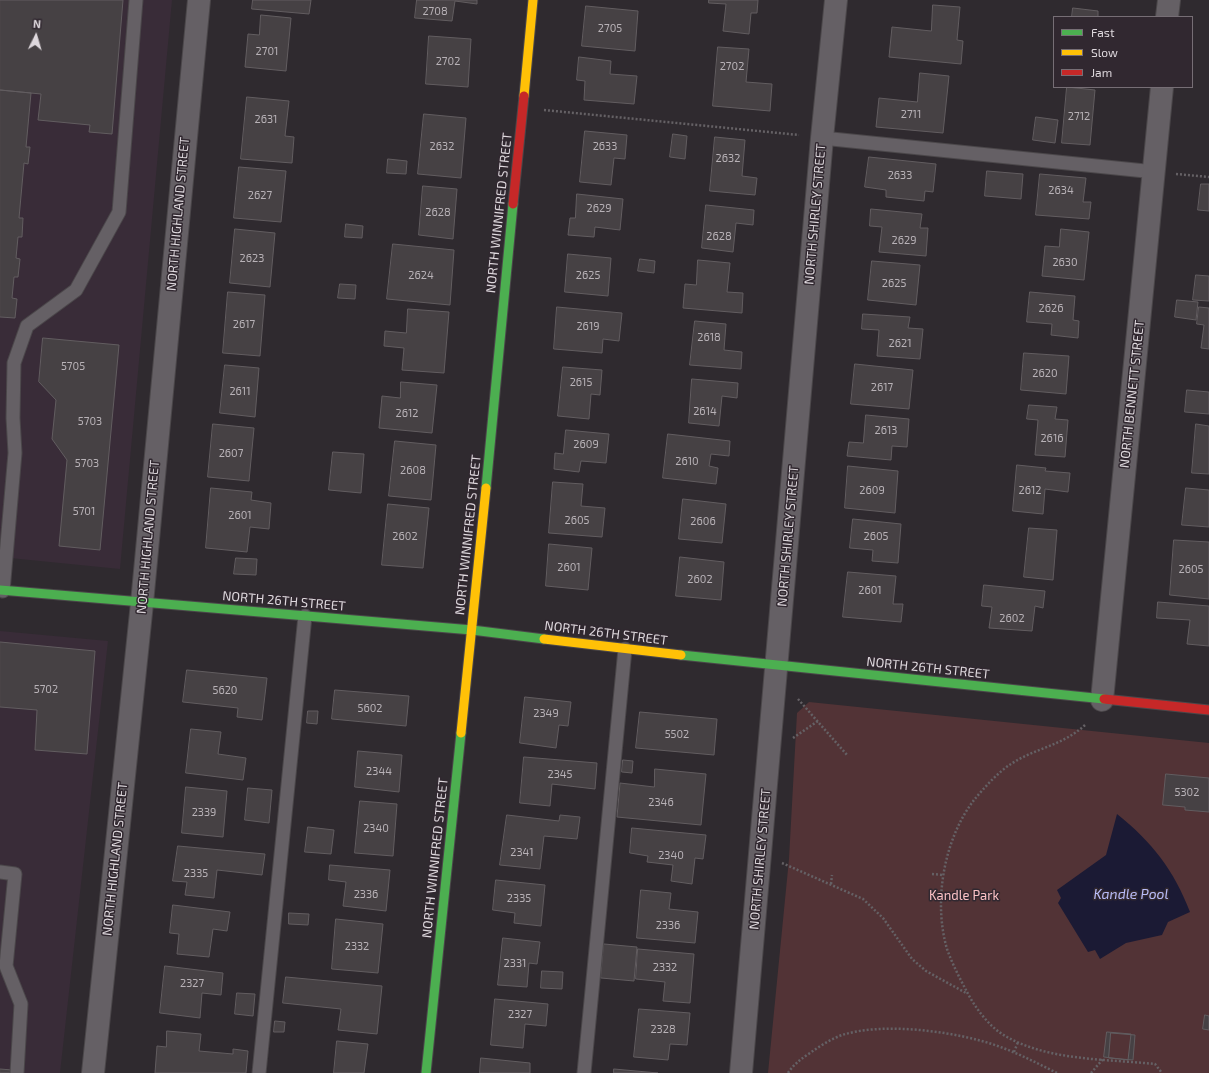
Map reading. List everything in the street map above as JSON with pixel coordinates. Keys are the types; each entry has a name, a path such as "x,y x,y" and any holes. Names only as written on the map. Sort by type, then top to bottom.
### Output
{"street":[{"name":"NORTH HIGHLAND STREET","path":"93,1073 142,603 199,0"},
{"name":"NORTH WINNIFRED STREET","path":"426,1073 472,630 533,0"},
{"name":"NORTH SHIRLEY STREET","path":"741,1073 822,138 836,0"},
{"path":"1167,16 1169,0"},
{"name":"NORTH BENNETT STREET","path":"1102,700 1155,172 1162,88"},
{"name":"NORTH 26TH STREET","path":"1,590 472,630 624,649 1209,710"}],"lane":[{"path":"1,590 15,453 13,418 14,363 27,326 76,290 119,212 136,0"},
{"path":"822,138 1155,172"},
{"path":"259,1073 305,616"},
{"path":"584,1073 624,649"},
{"path":"0,872 16,874 6,966 21,1004 17,1073"}],"path":[{"path":"522,108 822,138"},
{"path":"1155,172 1209,177"},
{"path":"798,699 847,755"},
{"path":"792,738 818,721"},
{"path":"1085,725 1073,736 1011,764 974,800 961,822 946,857 943,875 942,915 947,949 973,1004 991,1024 1006,1037 1048,1053 1155,1064 1162,1073"},
{"path":"779,862 863,899 883,918 912,959 926,971 967,993"},
{"path":"932,874 943,875"},
{"path":"831,884 832,875"},
{"path":"788,1073 794,1064 819,1047 841,1035 860,1032 894,1030 944,1033 978,1040 1014,1052 1057,1073"},
{"path":"1014,1052 1018,1042"},
{"path":"1092,1073 1103,1059"}],"shaded area":[{"path":"0,0 172,0 120,569 0,557"},
{"path":"0,631 108,641 60,1073 0,1073"}],"green space":[{"name":"Kandle Park","path":"809,702 1209,743 1209,1073 768,1073 789,859 797,713"}],"water":[{"name":"Kandle Pool","path":"1117,814 1141,835 1161,858 1177,883 1190,912 1168,922 1162,935 1126,943 1100,959 1095,950 1088,952 1058,903 1061,898 1057,890 1106,855"}],"building":[{"path":"0,0 123,0 112,134 89,132 90,125 38,120 41,94 0,90"},
{"path":"253,0 311,0 309,14 252,9"},
{"path":"417,0 477,0 477,4 455,1 452,21 415,18"},
{"path":"709,0 758,0 757,13 751,13 749,34 723,31 726,4 709,3"},
{"path":"933,5 960,7 957,40 963,41 961,64 889,57 892,27 931,31"},
{"path":"586,6 638,11 635,51 582,46"},
{"path":"1073,8 1098,11 1098,16 1072,16"},
{"path":"261,15 291,18 286,71 245,67 248,34 259,35"},
{"path":"429,36 471,39 468,87 426,84"},
{"path":"718,47 749,49 746,82 772,84 770,111 713,106"},
{"path":"579,57 611,61 610,74 637,76 634,104 584,100 585,81 577,80"},
{"path":"920,73 949,76 943,133 876,127 879,98 917,102"},
{"path":"1067,88 1095,90 1090,145 1062,143"},
{"path":"0,90 31,93 26,147 30,147 28,164 24,163 19,218 23,218 22,237 18,237 16,258 20,259 18,277 14,277 12,298 17,299 15,318 0,317"},
{"path":"247,97 289,101 285,136 294,137 292,163 241,159"},
{"path":"424,114 466,118 461,178 418,174"},
{"path":"1036,117 1058,120 1055,143 1033,140"},
{"path":"585,131 627,135 625,159 614,158 611,185 580,182"},
{"path":"673,134 687,136 685,159 670,157"},
{"path":"715,137 745,140 742,176 757,178 755,195 710,191"},
{"path":"869,157 936,164 933,192 925,191 924,201 886,197 886,190 865,187"},
{"path":"388,159 407,161 406,174 387,173"},
{"path":"239,167 286,171 281,222 234,218"},
{"path":"987,171 1023,174 1021,199 985,196"},
{"path":"1040,174 1086,178 1083,202 1091,202 1089,219 1036,215"},
{"path":"1201,184 1209,184 1209,211 1198,210"},
{"path":"423,186 457,189 453,239 419,235"},
{"path":"577,194 623,199 620,230 595,227 594,237 568,235 570,218 575,218"},
{"path":"706,205 754,210 753,225 736,223 733,252 702,248"},
{"path":"871,209 922,214 920,228 928,228 926,256 879,252 882,227 870,226"},
{"path":"346,224 363,226 362,238 345,237"},
{"path":"235,229 275,233 270,287 230,283"},
{"path":"1061,229 1089,232 1084,280 1042,276 1045,246 1059,247"},
{"path":"393,244 454,250 450,305 387,299"},
{"path":"568,254 611,258 608,296 565,292"},
{"path":"640,259 655,261 654,273 638,271"},
{"path":"698,260 730,263 727,292 743,293 742,313 683,308 685,284 696,285"},
{"path":"872,261 920,265 916,305 868,300"},
{"path":"1196,275 1209,276 1209,301 1193,300"},
{"path":"340,284 356,285 355,299 338,298"},
{"path":"228,292 265,295 260,356 223,353"},
{"path":"1030,292 1075,296 1073,320 1079,321 1078,338 1051,335 1052,324 1027,322"},
{"path":"1177,300 1198,302 1196,320 1175,317"},
{"path":"557,307 622,313 619,341 603,339 602,353 554,349"},
{"path":"1199,307 1209,308 1209,349 1201,348 1204,325 1197,324"},
{"path":"408,309 449,312 444,373 402,370 404,348 384,346 385,331 406,333"},
{"path":"863,314 910,317 908,328 923,329 920,359 877,356 879,330 862,329"},
{"path":"695,321 726,324 724,350 742,352 741,369 690,365"},
{"path":"43,338 119,345 100,550 59,546 67,460 52,439 56,400 39,382"},
{"path":"1024,353 1069,356 1066,394 1021,390"},
{"path":"855,364 913,370 909,409 851,404"},
{"path":"225,365 259,368 255,417 220,413"},
{"path":"563,367 602,370 600,395 591,394 589,419 558,416"},
{"path":"692,379 738,383 737,398 722,396 719,426 689,423"},
{"path":"401,382 437,385 432,433 379,428 382,396 400,398"},
{"path":"1187,390 1209,392 1209,414 1185,412"},
{"path":"1029,405 1057,407 1055,419 1068,420 1065,457 1035,455 1038,420 1027,419"},
{"path":"866,415 909,419 907,447 892,446 891,460 847,456 849,442 863,443"},
{"path":"213,424 254,428 249,481 208,477"},
{"path":"1196,424 1209,426 1209,474 1192,473"},
{"path":"566,430 609,434 606,463 581,461 579,472 554,469 555,453 563,454"},
{"path":"668,434 730,441 729,456 711,454 709,466 718,468 716,484 663,478"},
{"path":"395,441 436,445 431,500 389,496"},
{"path":"333,452 364,454 361,493 329,490"},
{"path":"1017,465 1046,468 1045,471 1070,473 1068,492 1045,489 1043,514 1013,511"},
{"path":"848,466 898,471 895,513 845,508"},
{"path":"553,482 583,484 581,506 605,508 602,537 549,533"},
{"path":"211,488 252,492 251,500 271,503 269,529 250,527 247,552 206,548"},
{"path":"1186,488 1209,490 1209,527 1182,525"},
{"path":"683,499 726,504 722,543 679,539"},
{"path":"388,504 429,508 423,568 382,565"},
{"path":"853,519 901,524 898,563 872,561 873,550 850,548"},
{"path":"1029,528 1057,530 1053,580 1024,577"},
{"path":"1174,540 1209,542 1209,599 1170,595"},
{"path":"549,544 592,548 588,590 546,586"},
{"path":"680,557 724,562 721,600 676,596"},
{"path":"236,558 257,559 256,575 234,574"},
{"path":"848,572 896,576 893,604 903,604 901,622 843,617"},
{"path":"984,585 1045,591 1043,608 1035,606 1032,631 989,628 992,607 982,606"},
{"path":"1158,602 1209,606 1209,646 1187,644 1190,620 1157,618"},
{"path":"0,642 95,651 87,754 35,750 37,710 0,707"},
{"path":"187,670 267,678 262,720 237,717 238,708 183,702"},
{"path":"335,690 409,696 406,726 332,719"},
{"path":"525,697 571,702 568,726 559,725 556,748 520,743"},
{"path":"308,711 318,711 317,724 307,723"},
{"path":"640,712 717,719 714,755 636,748"},
{"path":"191,729 221,732 218,754 246,758 243,780 186,773"},
{"path":"358,751 402,755 399,792 355,787"},
{"path":"524,757 597,763 595,789 552,784 550,806 520,803"},
{"path":"623,760 633,761 632,773 622,772"},
{"path":"655,769 706,774 701,825 617,817 620,783 654,787"},
{"path":"1166,774 1209,778 1209,812 1185,810 1185,807 1163,805"},
{"path":"186,787 227,791 223,837 182,833"},
{"path":"248,788 272,790 269,823 245,820"},
{"path":"360,801 397,804 393,856 355,853"},
{"path":"507,815 559,821 560,815 580,817 577,839 544,836 540,869 500,865"},
{"path":"308,827 334,830 331,854 305,852"},
{"path":"632,828 706,835 703,859 695,858 692,884 671,881 673,865 647,862 648,856 630,853"},
{"path":"178,846 265,854 262,875 217,870 214,898 185,895 187,882 173,881"},
{"path":"330,865 390,870 386,911 343,906 346,882 329,880"},
{"path":"496,880 545,885 541,926 514,923 515,913 493,910"},
{"path":"641,890 671,893 669,909 698,912 695,943 637,938"},
{"path":"173,905 230,912 227,931 213,929 209,957 177,954 179,934 170,933"},
{"path":"289,913 309,914 308,925 289,924"},
{"path":"336,919 383,924 378,973 332,969"},
{"path":"503,938 540,942 537,964 529,963 527,987 498,985"},
{"path":"604,944 637,947 634,981 601,978"},
{"path":"638,949 694,954 690,1003 663,1001 665,982 636,979"},
{"path":"165,966 223,973 221,995 202,993 200,1018 160,1013"},
{"path":"542,971 563,972 562,989 541,988"},
{"path":"286,977 382,986 377,1034 338,1030 341,1009 283,1003"},
{"path":"237,993 255,994 253,1016 235,1014"},
{"path":"495,999 548,1004 546,1026 525,1024 523,1048 491,1045"},
{"path":"639,1009 690,1013 687,1045 670,1044 668,1060 634,1057"},
{"path":"1205,1015 1209,1016 1209,1030 1203,1029"},
{"path":"275,1021 285,1022 284,1032 274,1032"},
{"path":"167,1031 201,1034 199,1051 233,1054 233,1049 248,1051 246,1073 155,1073 157,1046 166,1047"},
{"path":"1107,1032 1131,1034 1128,1060 1104,1057"},
{"path":"1111,1033 1135,1035 1133,1060 1109,1058"},
{"path":"337,1041 368,1044 364,1073 334,1073"},
{"path":"481,1058 530,1063 530,1073 480,1073"},
{"path":"0,1069 12,1070 12,1073 0,1073"},
{"path":"614,1069 658,1073 614,1073"}],"traffic: fast":[{"path":"486,488 513,204"},
{"path":"0,590 472,630 544,639"},
{"path":"681,655 1104,699"},
{"path":"426,1073 461,733"}],"traffic: slow":[{"path":"524,96 533,0"},
{"path":"461,733 486,488"},
{"path":"544,639 681,655"}],"traffic: jam":[{"path":"513,204 524,96"},
{"path":"1104,699 1209,710"}]}
